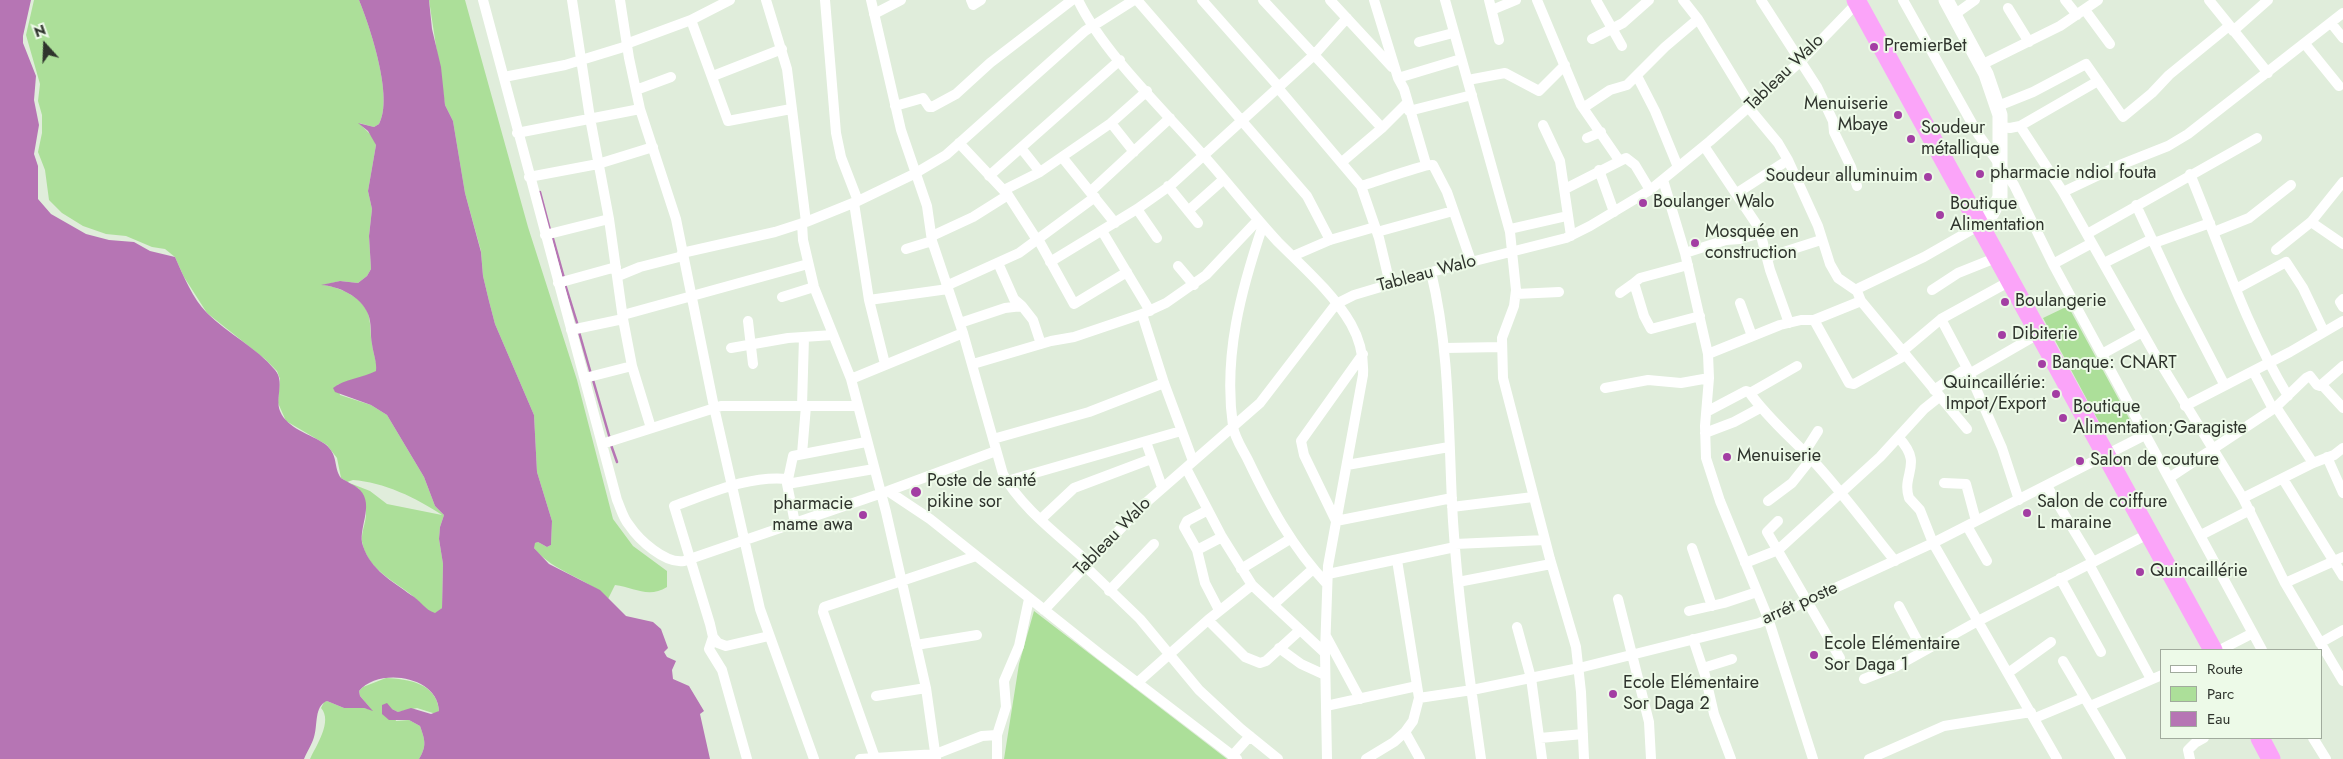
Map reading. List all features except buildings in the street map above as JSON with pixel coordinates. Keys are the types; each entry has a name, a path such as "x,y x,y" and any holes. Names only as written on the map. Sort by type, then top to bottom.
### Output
{"highway":[{"path":"1857,1 2012,280 2106,457 2212,649"},
{"path":"2261,739 2271,759"}],"street":[{"path":"483,0 529,177 619,505 624,518 634,533 649,546 672,560 680,562 884,493 996,451"},
{"path":"572,0 580,61 598,164 610,219 623,317 632,366 651,428"},
{"path":"620,0 640,109 671,200 731,486 760,609 814,759"},
{"path":"504,77 580,61 627,45 691,20 730,0"},
{"path":"766,0 782,49 804,223 803,240 808,264 814,287 851,380 866,442 884,493 901,580 926,688 936,756"},
{"path":"825,0 836,134 841,157 856,202 869,300 885,364"},
{"path":"871,0 895,106 914,174 928,212 932,239 962,328 996,451 1007,481 1109,591 1140,619 1199,690 1278,759"},
{"path":"874,14 901,0"},
{"path":"971,0 973,5 981,0"},
{"path":"895,106 922,98 928,107 956,94 990,63 1072,0"},
{"path":"1078,0 1092,25 1120,60 1261,222 1336,304 1352,326 1363,354 1363,375 1336,521 1328,579 1325,653 1327,759"},
{"path":"558,283 640,267 682,254 804,223 856,202 914,174 946,155 1092,25 1135,0 1307,196 1330,240"},
{"path":"1202,0 1279,87 1361,186 1376,229 1390,284"},
{"path":"1265,0 1382,128"},
{"path":"1330,0 1396,74"},
{"path":"1374,0 1396,74 1404,89 1426,164"},
{"path":"1445,0 1510,229 1514,252 1516,294 1514,306 1503,332 1504,386 1551,564 1571,628 1579,668 1584,759"},
{"path":"1499,40 1490,5 1516,0"},
{"path":"1537,0 1583,108 1602,132 1619,160"},
{"path":"1596,0 1622,46"},
{"path":"1592,39 1623,23 1649,0"},
{"path":"1683,0 1698,19 1750,107 1778,143 1788,160 1814,217 1830,264 1838,278 1859,296 1967,429"},
{"path":"1761,0 1801,61 1830,115 1834,132 1851,167 1857,186"},
{"path":"1903,0 1974,126 2014,185 2145,435 2261,649"},
{"path":"1859,296 1859,288 1924,257 1980,225 1992,213 2000,197 2001,127 1998,106 1982,65 1946,0"},
{"path":"1954,15 1975,0"},
{"path":"2065,0 2081,13 2110,44"},
{"path":"1982,65 2081,13 2098,0"},
{"path":"2208,0 2268,73"},
{"path":"1998,106 2033,92 2084,64 2087,65 2123,116 2152,94 2169,75 2268,0"},
{"name":"Tableau Walo","path":"1044,610 1086,564 1162,487 1233,428 1271,391 1336,304 1346,298 1431,272 1571,236 1614,212 1663,180 1750,107 1801,61 1857,1"},
{"path":"2008,8 2029,42"},
{"path":"2063,192 2120,165 2168,146 2188,134 2343,13"},
{"path":"1050,262 1116,223 1168,186 1204,156 1279,87 1314,54 1347,18"},
{"path":"1583,108 1610,90 1627,85 1666,46 1698,19"},
{"path":"691,20 728,121 791,109"},
{"path":"2331,23 2343,38"},
{"path":"1419,42 1453,33"},
{"path":"2305,44 2340,86"},
{"path":"713,76 782,49"},
{"path":"1396,74 1461,59"},
{"path":"989,176 1120,60"},
{"path":"1468,80 1505,73 1542,92 1565,65"},
{"path":"1637,76 1655,111 1678,167"},
{"path":"636,90 671,78"},
{"path":"2001,127 2020,126 2098,81"},
{"path":"906,249 932,239 973,217 1111,123 1147,91"},
{"path":"1342,162 1408,107 1472,95"},
{"path":"517,132 640,109"},
{"path":"869,300 947,287 1019,253 1093,194 1170,118"},
{"path":"1111,123 1134,152"},
{"path":"1543,125 1558,156 1565,189 1571,236"},
{"path":"2020,126 2063,192 2185,406 2250,510 2285,583 2343,681"},
{"path":"1587,138 1602,132"},
{"path":"2087,234 2190,174 2257,138"},
{"path":"959,143 1006,193 1038,239 1074,304 1127,272"},
{"path":"1704,146 1761,233 1789,323"},
{"path":"529,177 598,164 653,147"},
{"path":"1021,148 1040,172"},
{"path":"1062,157 1116,223"},
{"path":"1565,189 1599,170 1626,158 1640,170 1650,190"},
{"path":"1737,194 1788,160"},
{"path":"1361,186 1431,164 1436,168 1471,261"},
{"path":"1599,170 1614,212"},
{"path":"2190,174 2236,289 2269,363 2288,396"},
{"path":"1188,212 1224,179"},
{"path":"1663,180 1685,253 1708,354 1706,458 1745,563 1768,618 1813,759"},
{"path":"2276,250 2311,222 2343,182"},
{"path":"2104,263 2153,241 2249,218 2291,185"},
{"path":"1168,186 1198,223"},
{"path":"2136,205 2224,384"},
{"path":"1137,209 1158,238"},
{"path":"1293,256 1330,240 1453,211"},
{"path":"1510,229 1567,216"},
{"path":"545,235 610,219"},
{"path":"973,364 1041,344 1074,337 1146,312 1194,285 1261,222"},
{"path":"1261,222 1235,322 1231,354 1233,428 1272,512 1313,569 1328,579 1455,546 1545,540"},
{"path":"2311,222 2343,244"},
{"path":"1102,231 1127,272 1146,312 1164,383 1181,430 1190,464 1208,510 1222,537 1252,585 1325,653"},
{"path":"1685,253 1726,240 1740,239 1761,233"},
{"path":"1768,257 1821,240"},
{"path":"2054,264 2092,243"},
{"path":"1932,290 1958,273 1998,257"},
{"path":"2236,289 2286,262 2303,288 2324,332"},
{"path":"998,263 1014,299 1033,320 1041,344"},
{"path":"571,330 808,264"},
{"path":"1620,293 1640,278 1688,265"},
{"path":"1178,266 1194,285"},
{"path":"1431,272 1441,310 1446,348 1455,546 1480,759"},
{"path":"1814,320 1849,383 1854,384 1904,353 1941,319 2012,280"},
{"path":"1634,283 1644,316 1651,329 1700,316"},
{"path":"782,296 814,287"},
{"path":"1516,294 1559,292"},
{"path":"1708,354 1789,323 1814,320 1859,296"},
{"path":"2343,299 2340,303 2343,307"},
{"path":"1740,304 1752,336"},
{"path":"851,380 1005,308 1022,306"},
{"path":"1941,319 1968,371 2002,448 2019,500"},
{"path":"2185,406 2224,384 2269,363 2343,321"},
{"path":"748,322 753,364"},
{"path":"2102,354 2142,332"},
{"path":"1745,563 1778,550 1841,494 1899,438 1936,393 1968,371 2040,333"},
{"path":"731,348 804,337 833,335"},
{"path":"802,454 804,337"},
{"path":"1446,348 1502,347"},
{"path":"1336,521 1304,455 1301,441 1363,354"},
{"path":"585,378 632,366"},
{"path":"1750,393 1797,366"},
{"path":"2322,385 2343,366"},
{"path":"2253,371 2274,408 2314,463"},
{"path":"2170,478 2274,408 2308,376 2317,385 2322,385 2343,408"},
{"path":"1605,388 1648,380 1680,383 1709,378"},
{"path":"993,439 1089,412 1164,383"},
{"path":"1708,411 1746,391 1750,393 1760,408 1808,456 1841,494 1895,561"},
{"path":"602,444 714,407 858,406"},
{"path":"1705,433 1734,422 1760,408"},
{"path":"1007,481 1146,442 1181,430"},
{"path":"1768,500 1792,483 1808,456 1818,431"},
{"name":"arrét poste","path":"1419,698 1472,690 1579,668 1759,623 1933,543 2106,457 2145,435"},
{"path":"1899,438 1906,446 1911,457 1908,496 1920,510 1933,543 2057,759"},
{"path":"794,523 788,482 793,456 866,442"},
{"path":"1146,442 1162,487"},
{"path":"1347,465 1449,447"},
{"path":"2243,498 2327,458 2343,448"},
{"path":"2327,458 2343,493"},
{"path":"1041,519 1074,488 1151,459"},
{"path":"769,636 726,646 718,643 713,638 674,506 731,486 768,477 788,482 874,469"},
{"path":"2283,478 2339,559 2343,576"},
{"path":"1944,483 1966,484 1972,523 1987,561"},
{"path":"2047,486 2091,563 2151,680"},
{"path":"884,493 930,519 1029,599 1235,757 1250,736"},
{"path":"1336,521 1452,502 1533,497"},
{"path":"1208,510 1185,523 1184,527 1197,550 1205,583 1219,610"},
{"path":"2201,535 2250,510"},
{"path":"1778,521 1767,530 1840,658"},
{"path":"1864,679 1897,666 1978,621 2148,534"},
{"path":"1197,550 1222,537"},
{"path":"1241,569 1290,538"},
{"path":"1109,591 1154,544"},
{"path":"1692,548 1712,606"},
{"path":"876,758 823,610 827,605 976,556"},
{"path":"2285,583 2339,559"},
{"path":"1366,759 1394,742 1405,732 1412,721 1419,698 1397,560"},
{"path":"1458,582 1551,564"},
{"path":"1273,605 1313,569"},
{"path":"2060,578 2101,652"},
{"path":"1137,683 1219,610 1252,585"},
{"path":"1689,611 1757,592"},
{"path":"1618,598 1650,727 1651,759"},
{"path":"997,759 998,735 1006,707 1004,682 1019,646 1029,599"},
{"path":"1899,606 1923,651"},
{"path":"1208,620 1245,657 1263,662 1300,630"},
{"path":"1517,627 1531,678 1542,759"},
{"path":"2320,643 2343,630"},
{"path":"2222,649 2253,633"},
{"path":"916,645 977,634"},
{"path":"1326,634 1360,699"},
{"path":"713,638 709,646 710,654 722,670 747,759"},
{"path":"1693,639 1703,668 1714,714 1731,759"},
{"path":"2008,673 2051,642"},
{"path":"1279,648 1301,664 1325,675"},
{"path":"1703,668 1732,660"},
{"path":"2063,661 2083,698 2090,706 2121,759"},
{"path":"2090,706 2160,676"},
{"path":"1326,706 1417,686"},
{"path":"876,696 926,688"},
{"path":"1869,759 1888,756 1944,726 2033,715 2083,698"},
{"path":"1405,732 1420,759"},
{"path":"1540,738 1583,734"},
{"path":"860,759 936,756 982,736 998,735"},
{"path":"2190,759 2188,750 2202,739"},
{"path":"2314,739 2326,759"}],"green space":[{"path":"34,0 359,0 379,62 384,97 383,112 379,124 374,127 359,123 374,138 376,145 368,191 372,209 369,236 371,269 367,276 358,283 340,281 323,285 337,288 357,299 367,310 370,320 371,341 377,371 365,378 337,385 340,395 371,405 387,415 424,477 435,506 444,515 439,539 443,564 442,608 435,614 384,575 372,563 362,542 366,515 365,506 359,489 349,483 370,491 387,504 442,515 411,497 388,487 364,481 353,480 347,482 341,478 337,458 327,445 286,421 278,403 280,379 277,371 265,359 207,313 184,277 175,257 165,249 152,247 126,236 106,234 83,226 62,213 49,200 45,170 38,152 42,133 42,115 38,101 40,84 26,35"},
{"path":"429,0 465,0 528,227 577,380 613,519 633,546 667,571 667,587 660,590 647,592 615,585 608,599 590,585 551,563 534,548 534,543 538,542 547,547 551,545 552,521 537,472 534,415 495,324 489,301 483,276 481,251 465,193 453,121 445,105"},
{"path":"2068,306 2130,420 2105,433 2043,318"},
{"path":"1034,611 1227,759 1004,759 1019,664"},
{"path":"386,678 412,681 420,684 433,694 437,702 439,711 436,714 417,708 398,712 392,709 396,721 409,720 420,726 424,743 419,759 310,759 324,726 324,713 321,708 324,702 327,701 344,708 372,710 360,696 359,691 363,687"}],"water":[{"path":"0,0 31,0 23,43 36,76 34,100 39,125 34,154 38,166 38,199 51,214 86,234 109,240 134,242 150,251 175,257 197,301 207,313 259,354 278,374 280,384 279,406 283,417 294,427 325,444 332,452 341,478 358,488 364,496 366,510 362,539 363,546 371,562 390,580 414,597 428,610 435,613 442,608 443,564 439,539 444,515 435,506 424,477 387,415 371,405 335,392 333,388 337,385 376,371 376,364 371,340 370,321 365,308 355,297 348,293 335,287 321,285 340,281 358,283 367,276 371,269 369,236 372,209 368,191 376,145 368,131 358,123 374,127 379,124 383,112 384,97 379,62 359,0 429,0 432,29 441,67 445,105 453,121 465,193 481,252 483,276 489,301 495,324 534,415 537,472 552,521 551,545 547,547 538,542 535,543 534,548 549,564 600,590 626,616 653,622 661,629 668,648 664,652 667,657 676,661 672,670 673,679 689,686 704,711 700,714 710,759 419,759 424,743 420,726 409,720 389,720 382,714 382,705 387,703 398,712 411,708 431,714 439,711 436,699 429,690 419,683 393,678 380,679 368,684 359,691 360,696 373,711 364,708 344,708 327,701 323,703 318,711 313,740 304,759 0,759"}],"waterway":[{"path":"540,192 550,230"},
{"path":"552,235 564,278"},
{"path":"565,284 578,326"},
{"path":"579,332 591,374"},
{"path":"593,380 610,439"},
{"path":"611,445 617,462"}],"place":[{"name":"PremierBet","path":"1874,47"},
{"name":"Menuiserie Mbaye","path":"1898,115"},
{"name":"Soudeur métallique","path":"1911,139"},
{"name":"pharmacie ndiol fouta","path":"1980,174"},
{"name":"Soudeur alluminuim","path":"1928,177"},
{"name":"Boulanger Walo","path":"1643,203"},
{"name":"Boutique Alimentation","path":"1940,215"},
{"name":"Mosquée en construction","path":"1695,243"},
{"name":"Boulangerie","path":"2005,302"},
{"name":"Dibiterie","path":"2002,335"},
{"name":"Banque: CNART","path":"2042,364"},
{"name":"Quincaillérie: Impot/Export","path":"2056,394"},
{"name":"Boutique Alimentation;Garagiste","path":"2063,418"},
{"name":"Menuiserie","path":"1727,457"},
{"name":"Salon de couture","path":"2080,461"},
{"name":"Poste de santé pikine sor","path":"916,492"},
{"name":"Salon de coiffure L maraine","path":"2027,513"},
{"name":"pharmacie mame awa","path":"863,515"},
{"name":"Quincaillérie","path":"2140,572"},
{"name":"Ecole Elémentaire Sor Daga 1","path":"1814,655"},
{"name":"Ecole Elémentaire Sor Daga 2","path":"1613,694"}]}
